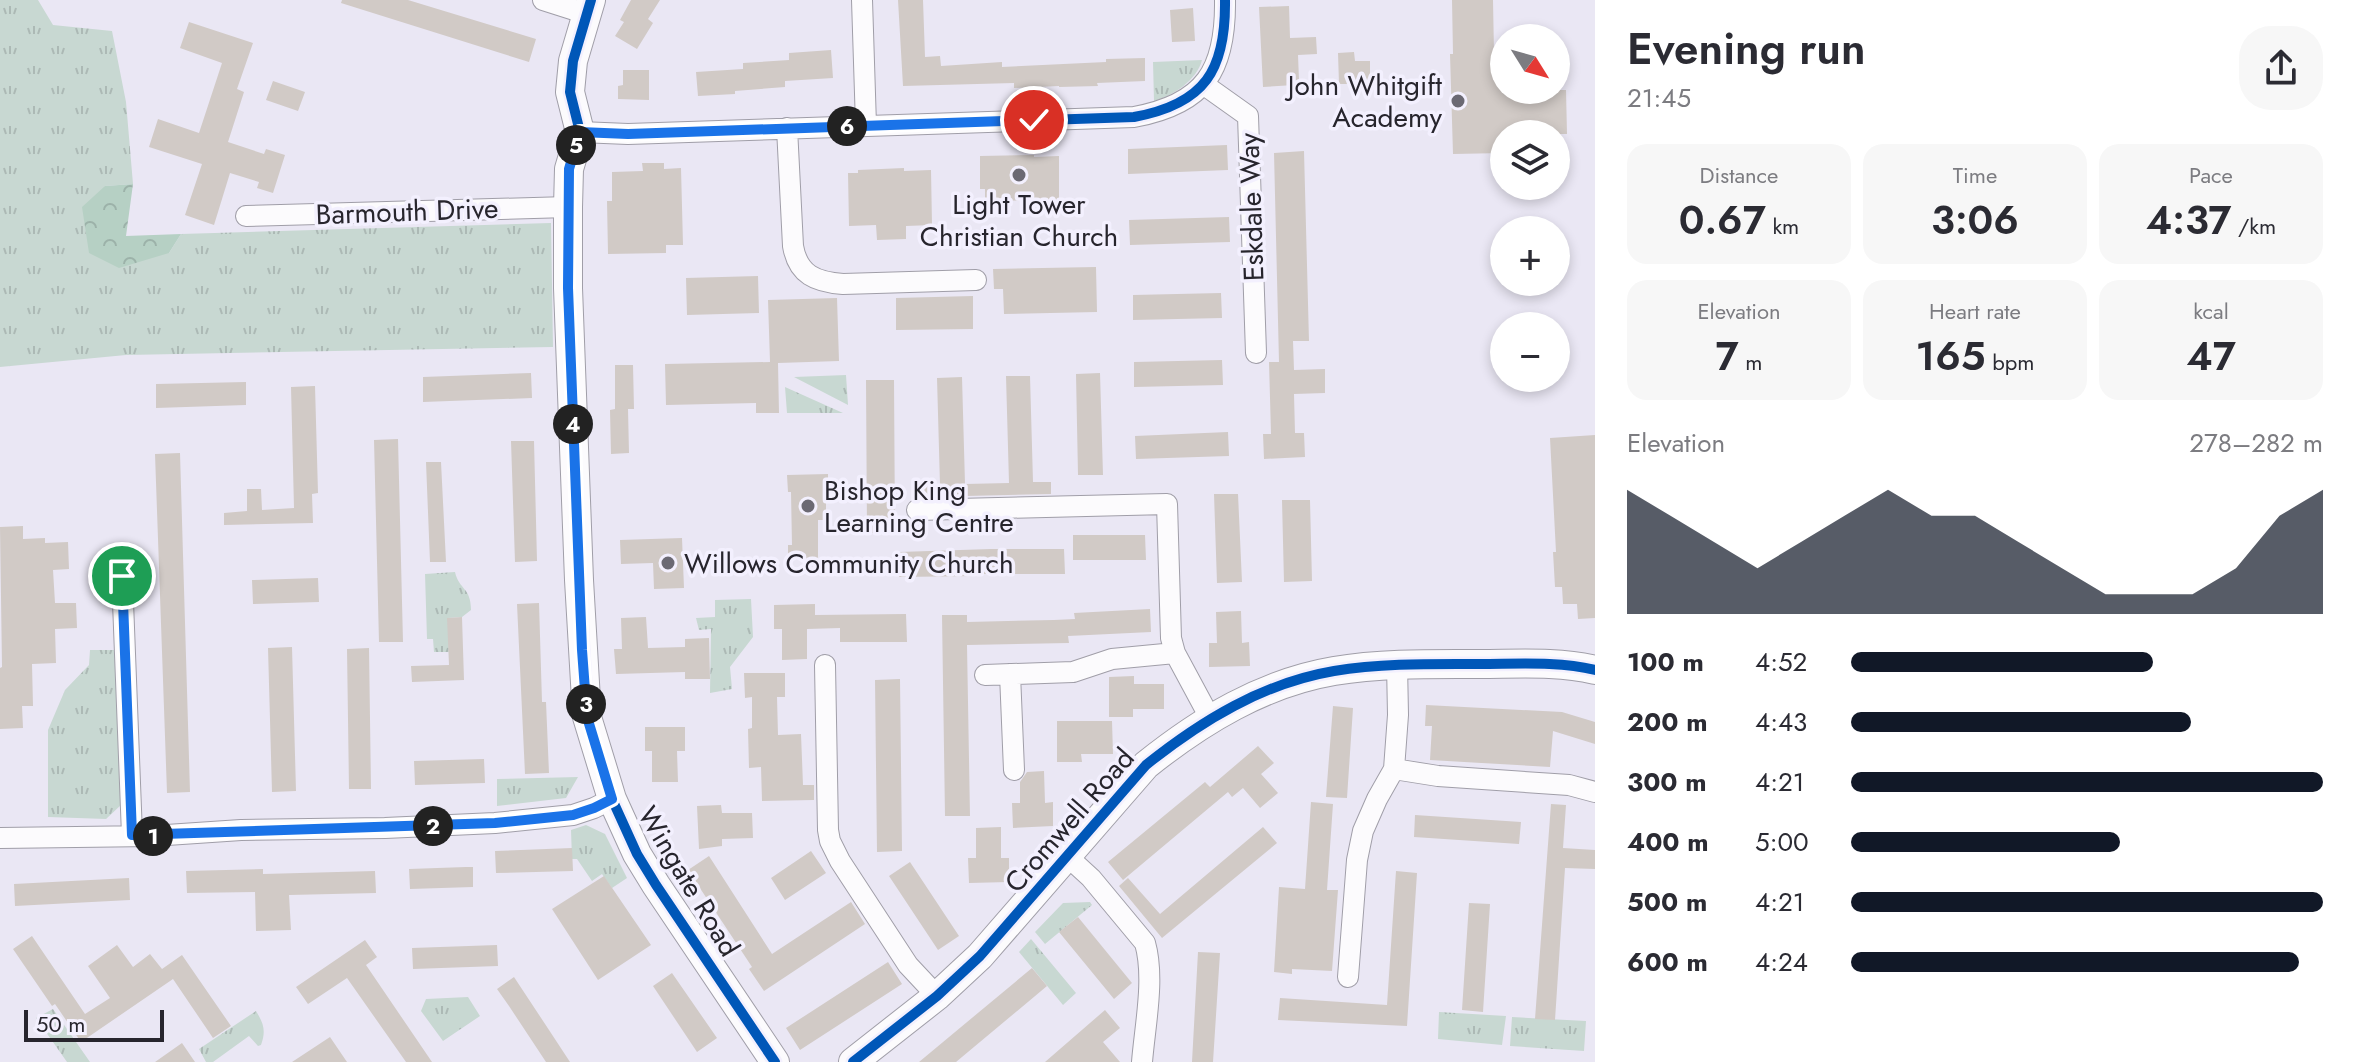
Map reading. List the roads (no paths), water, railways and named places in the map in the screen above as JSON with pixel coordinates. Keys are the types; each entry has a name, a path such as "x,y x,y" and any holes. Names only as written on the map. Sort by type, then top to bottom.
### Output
{"street":[{"path":"543,0 589,7 573,61 570,92 580,132 628,134 1134,117 1183,101 1203,84 1221,49 1226,29 1225,0"},
{"path":"862,0 866,125"},
{"name":"Eskdale Way","path":"1203,84 1248,116 1256,353"},
{"path":"787,128 791,233 795,259 814,279 826,283 976,280"},
{"name":"Wingate Road","path":"580,132 569,169 568,288 587,717 612,799 637,854 775,1062"},
{"name":"Barmouth Drive","path":"246,216 568,207"},
{"path":"917,510 1167,504 1170,619 1175,653 1210,718"},
{"path":"122,576 132,835"},
{"path":"985,675 1073,672 1112,659 1175,653"},
{"path":"1348,977 1357,860 1363,831 1394,769 1398,715 1397,664"},
{"name":"Cromwell Road","path":"853,1062 937,996 982,954 1146,765 1210,718 1273,688 1334,671 1397,664 1541,665 1595,670"},
{"path":"825,665 830,841 908,965 937,996"},
{"path":"1010,674 1014,770"},
{"path":"1394,769 1438,776 1569,785 1595,792"},
{"path":"0,838 495,823 573,815 612,799"},
{"path":"1067,856 1091,878 1145,943 1149,975 1142,1062"}],"place":[{"name":"John Whitgift Academy","path":"1458,101"},
{"name":"Light Tower Christian Church","path":"1019,175"},
{"name":"Bishop King Learning Centre","path":"808,506"},
{"name":"Willows Community Church","path":"668,563"}]}
